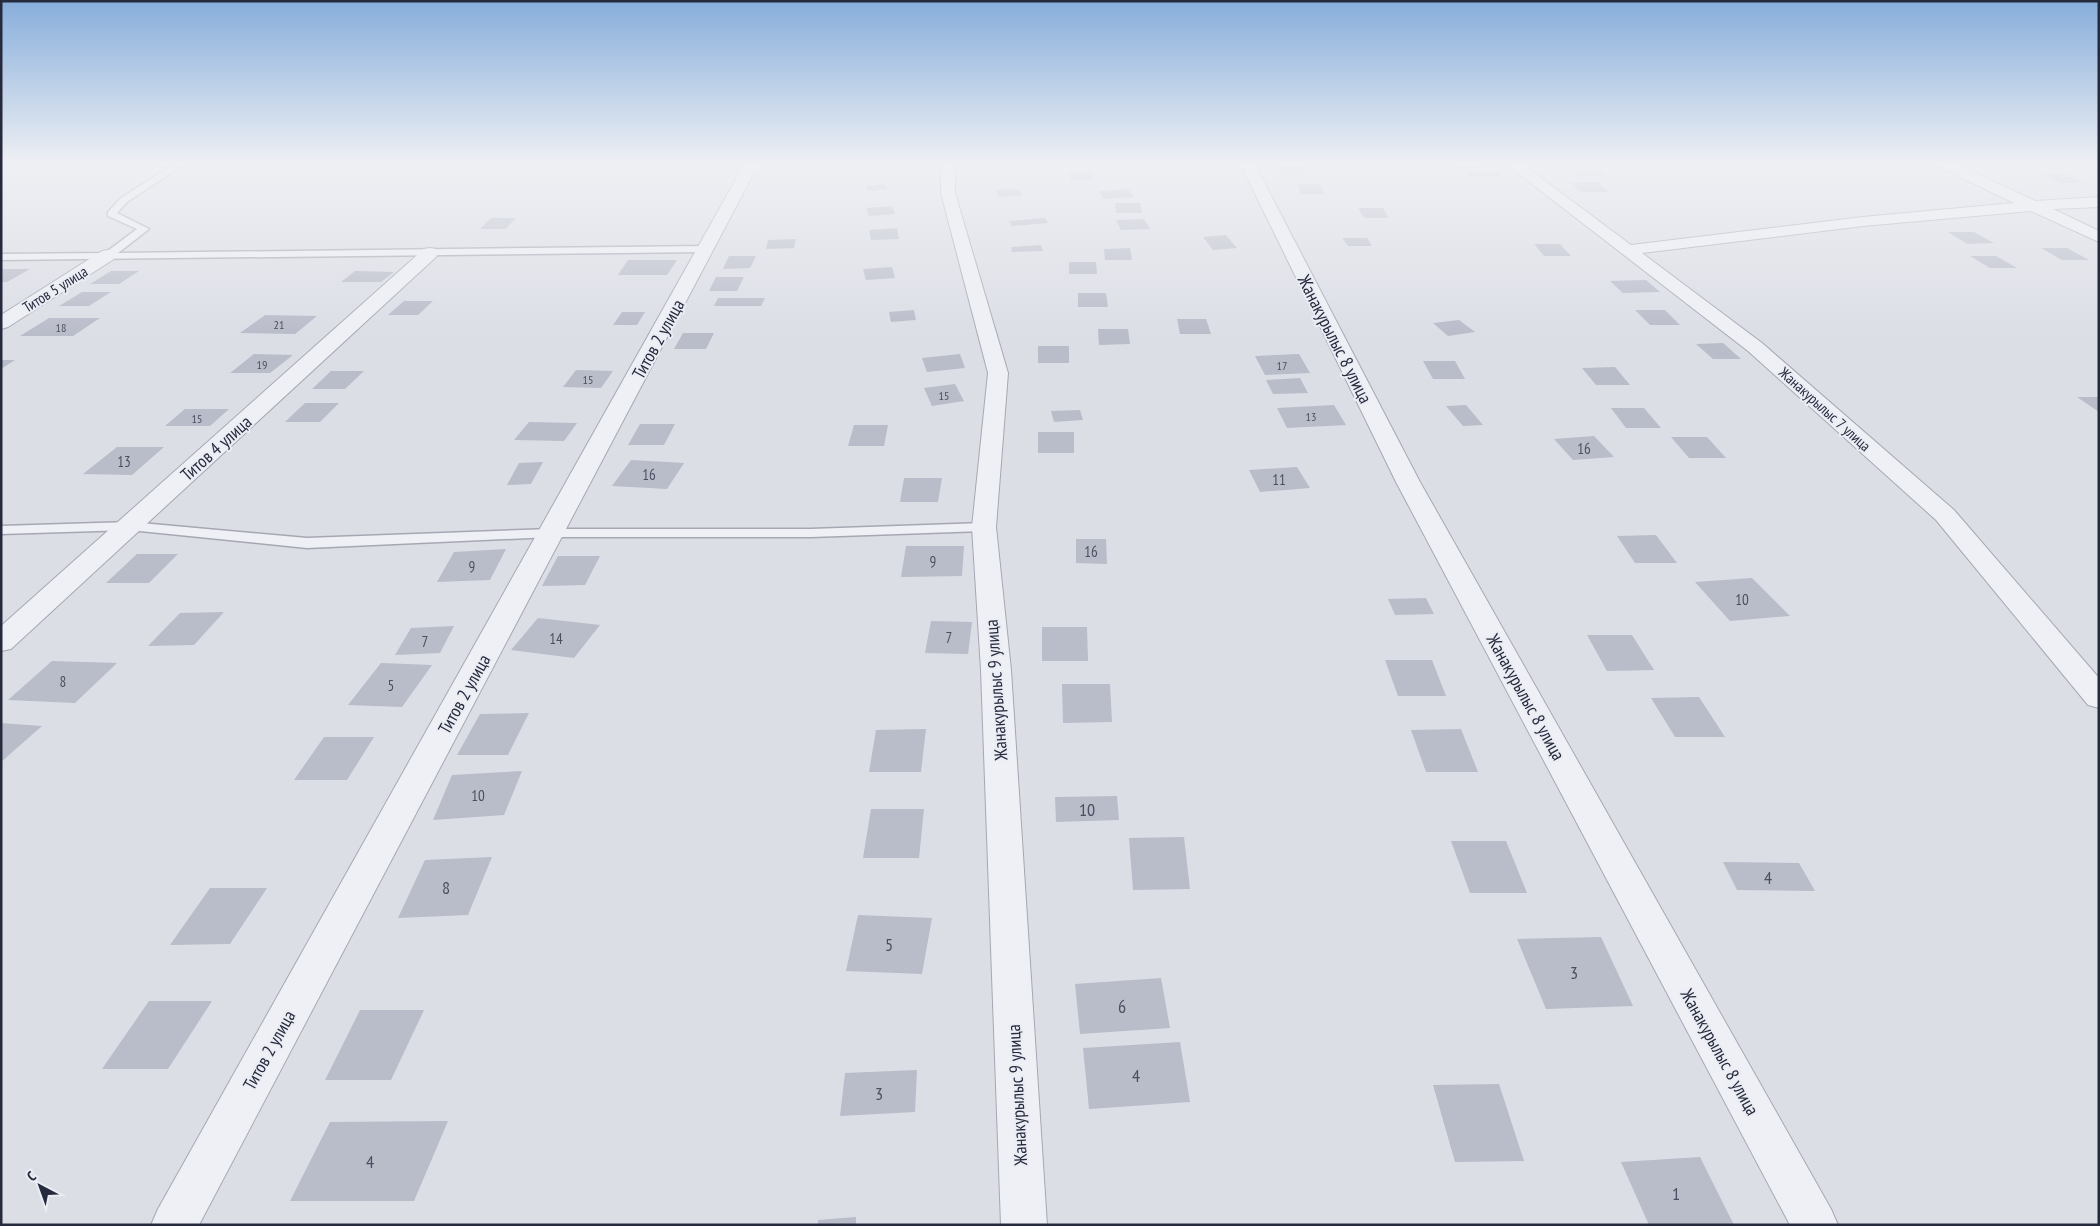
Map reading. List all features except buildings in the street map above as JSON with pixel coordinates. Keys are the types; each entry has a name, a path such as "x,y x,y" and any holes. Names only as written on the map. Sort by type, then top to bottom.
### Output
{"street":[{"name":"Титов 2 улица","path":"174,1225 721,220"},
{"name":"Жанакурылыс 9 улица","path":"956,220 998,373 984,527 996,670 1024,1225"},
{"name":"Жанакурылыс 8 улица","path":"1276,220 1408,482 1815,1225"},
{"name":"Жанакурылыс 7 улица","path":"1588,220 1755,347 1944,515 2099,698"},
{"path":"1628,250 1875,220"},
{"path":"2064,220 2099,237"},
{"name":"Титов 4 улица","path":"1,642 430,254"},
{"name":"Титов 5 улица","path":"1,323 108,255"}],"lane":[{"path":"108,255 144,229 125,220"},
{"path":"1,257 430,254 706,249"},
{"path":"1,530 130,526 307,543 551,533 811,533 984,527"}]}
